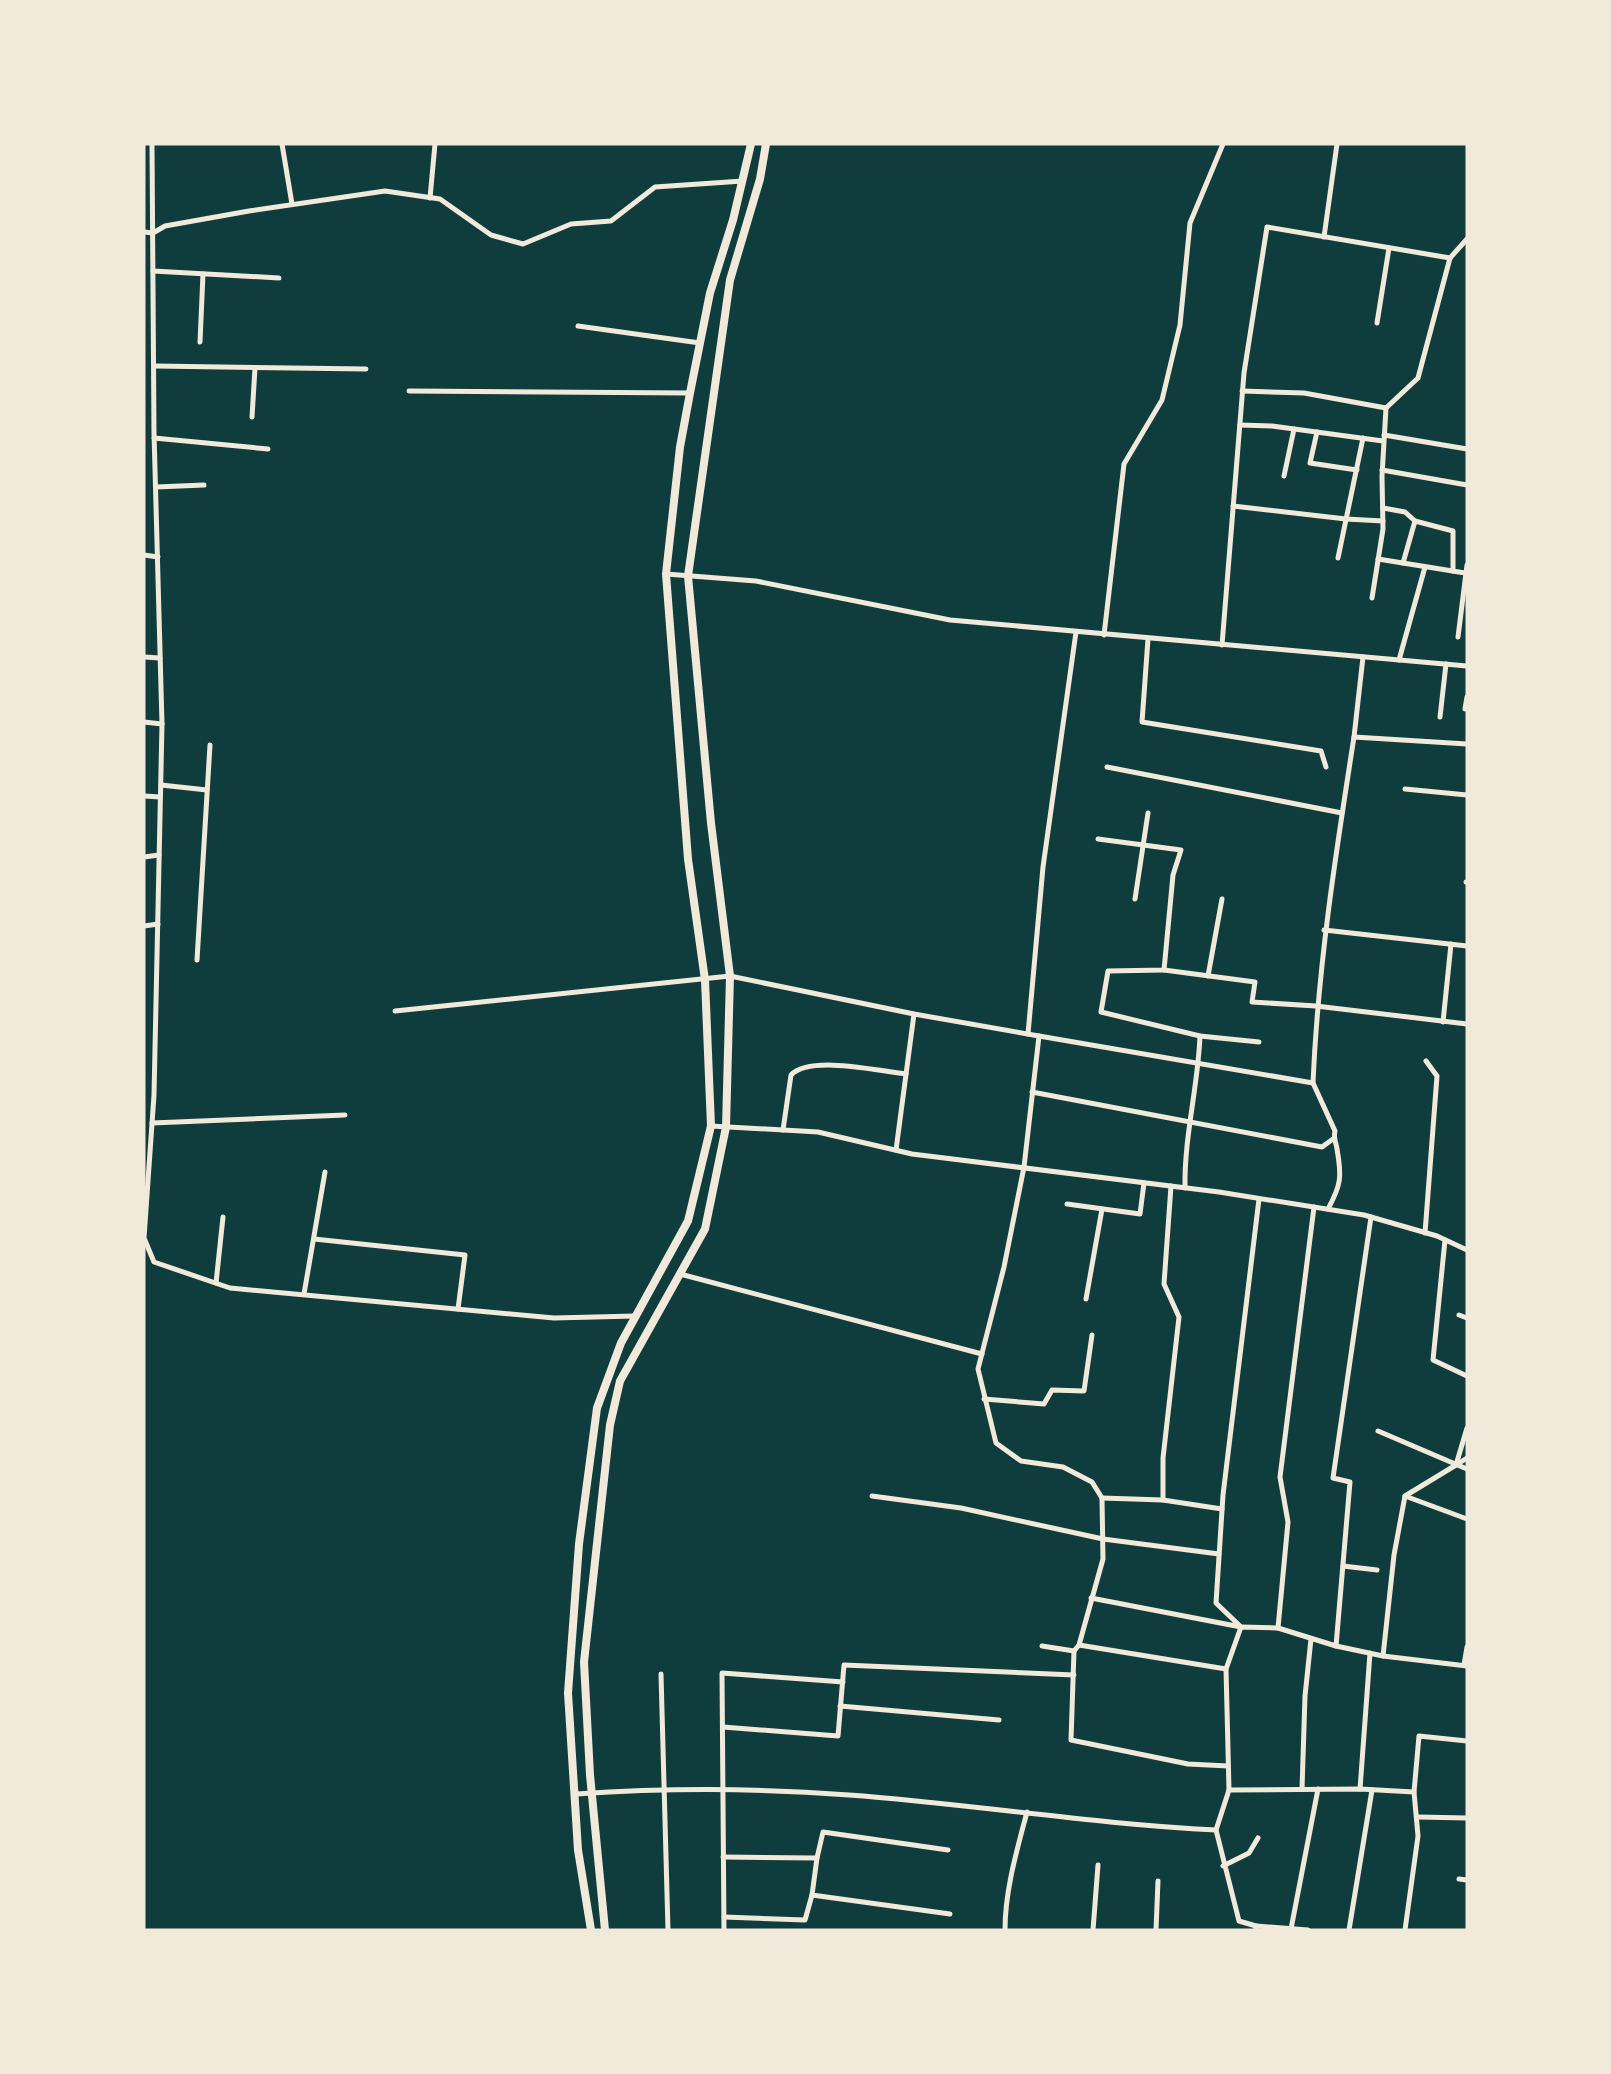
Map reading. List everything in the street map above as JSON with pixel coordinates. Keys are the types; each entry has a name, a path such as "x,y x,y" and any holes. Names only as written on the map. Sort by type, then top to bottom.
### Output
{"main road":[{"path":"591,1930 578,1850 568,1694 579,1544 597,1408 621,1343 688,1221 711,1126 705,980 688,858 666,574 680,447 690,393 710,293 743,180 751,144"},
{"path":"605,1930 591,1793 584,1662 610,1425 620,1380 678,1273 705,1229 726,1127 730,976 711,823 688,576 730,280 760,179 766,144"}],"street":[{"path":"152,144 154,438 162,724 152,1123 144,1239 154,1262 230,1288 554,1318 635,1316"},
{"path":"282,144 292,204"},
{"path":"430,198 435,144"},
{"path":"1104,635 1124,464 1162,400 1180,325 1190,223 1223,144"},
{"path":"1324,237 1336,144"},
{"path":"144,232 153,233 165,226 292,204 385,191 440,200 490,235 523,244 571,224 611,221 655,187 743,180"},
{"path":"1222,645 1242,391 1268,227 1450,258"},
{"path":"1372,598 1383,521 1382,470 1386,408 1418,378 1450,258 1467,239"},
{"path":"1377,323 1389,248"},
{"path":"153,271 279,278"},
{"path":"201,342 203,273"},
{"path":"578,326 700,343"},
{"path":"154,366 366,369"},
{"path":"252,417 255,368"},
{"path":"410,391 690,393"},
{"path":"1242,391 1304,393 1386,408"},
{"path":"1240,425 1362,438 1384,438 1467,449"},
{"path":"1284,476 1294,429"},
{"path":"1317,432 1310,463 1357,470"},
{"path":"154,438 268,449"},
{"path":"1338,558 1362,438"},
{"path":"1382,470 1467,484"},
{"path":"156,487 204,485"},
{"path":"1233,506 1383,521"},
{"path":"1383,508 1405,512 1415,521 1453,531 1453,571"},
{"path":"1403,563 1415,521"},
{"path":"144,555 158,557"},
{"path":"1378,559 1466,573"},
{"path":"1458,637 1467,565"},
{"path":"1399,660 1425,567"},
{"path":"666,574 756,581 950,620 1467,666"},
{"path":"1028,1034 1043,867 1076,632"},
{"path":"1148,639 1142,722 1321,751 1326,767"},
{"path":"144,657 160,658"},
{"path":"1032,1092 1322,1147 1333,1138 1335,1131 1313,1083 1316,1006 1324,930 1354,737 1363,657"},
{"path":"1440,717 1446,664"},
{"path":"1465,709 1467,697"},
{"path":"144,722 162,724"},
{"path":"1354,737 1467,744"},
{"path":"197,960 210,745"},
{"path":"1107,767 1342,813"},
{"path":"160,785 207,790"},
{"path":"1405,789 1467,795"},
{"path":"144,796 160,797"},
{"path":"1135,899 1148,813"},
{"path":"1098,839 1181,850 1173,875 1164,970"},
{"path":"144,857 159,855"},
{"path":"1208,976 1222,899"},
{"path":"144,926 158,924"},
{"path":"1324,930 1467,946"},
{"path":"1443,1022 1451,944"},
{"path":"1259,1042 1200,1036 1101,1012 1108,971 1164,970 1255,982 1252,1002 1316,1006 1467,1024"},
{"path":"395,1011 730,976 914,1014 1313,1083"},
{"path":"896,1150 914,1014"},
{"path":"1039,1036 1024,1167 1004,1267 978,1369 996,1443 1021,1461 1063,1467 1092,1482 1102,1498 1103,1559 1079,1645 1074,1651 1071,1740 1188,1764 1228,1766"},
{"path":"1185,1188 1185,1162 1199,1063 1200,1036"},
{"path":"1425,1233 1437,1076 1426,1061"},
{"path":"783,1130 791,1075 797,1068 814,1064 906,1074"},
{"path":"152,1123 345,1114"},
{"path":"711,1126 818,1132 896,1150 1144,1182 1328,1209 1371,1217 1425,1233 1467,1250"},
{"path":"1328,1209 1340,1187 1337,1147 1333,1138"},
{"path":"304,1294 325,1172"},
{"path":"1067,1204 1140,1214 1144,1182"},
{"path":"1162,1500 1163,1458 1179,1317 1164,1284 1171,1186"},
{"path":"1240,1627 1216,1603 1222,1509 1259,1198"},
{"path":"1278,1628 1288,1522 1280,1477 1314,1207"},
{"path":"1086,1299 1102,1209"},
{"path":"216,1283 223,1217"},
{"path":"1336,1646 1350,1482 1334,1478 1371,1217"},
{"path":"314,1239 465,1255 458,1309"},
{"path":"1445,1240 1433,1360 1467,1376"},
{"path":"678,1273 982,1354"},
{"path":"1460,1315 1467,1318"},
{"path":"984,1399 1044,1404 1052,1390 1084,1391 1092,1335"},
{"path":"1456,1465 1467,1428"},
{"path":"1378,1431 1467,1469"},
{"path":"1383,1656 1394,1555 1405,1496 1467,1458"},
{"path":"872,1496 961,1508 1103,1539 1219,1554"},
{"path":"1405,1496 1467,1519"},
{"path":"1102,1498 1162,1500 1222,1509"},
{"path":"1343,1566 1377,1570"},
{"path":"1091,1598 1240,1627 1278,1628 1336,1646 1383,1656 1465,1666 1467,1647"},
{"path":"1240,1627 1226,1669 1229,1790 1216,1830 1223,1866 1239,1921 1256,1928 1308,1930"},
{"path":"1302,1790 1305,1696 1311,1639"},
{"path":"1079,1645 1226,1669"},
{"path":"1042,1646 1074,1651"},
{"path":"1360,1789 1370,1653"},
{"path":"723,1726 838,1736 844,1665 1074,1675"},
{"path":"724,1930 722,1673 843,1682"},
{"path":"661,1674 668,1930"},
{"path":"840,1706 999,1720"},
{"path":"1405,1930 1418,1817 1414,1792 1419,1736 1467,1741"},
{"path":"576,1794 664,1788 848,1795 1153,1827 1216,1830"},
{"path":"1291,1929 1318,1789"},
{"path":"1229,1790 1360,1789 1414,1792"},
{"path":"1349,1930 1372,1790"},
{"path":"1005,1930 1005,1914 1027,1812"},
{"path":"1418,1817 1467,1818"},
{"path":"724,1917 805,1920 812,1895 823,1832 948,1850"},
{"path":"1223,1866 1249,1853 1258,1838"},
{"path":"723,1857 817,1858"},
{"path":"1093,1930 1098,1865"},
{"path":"1459,1880 1467,1880"},
{"path":"1156,1930 1158,1881"},
{"path":"812,1895 950,1914"}]}
